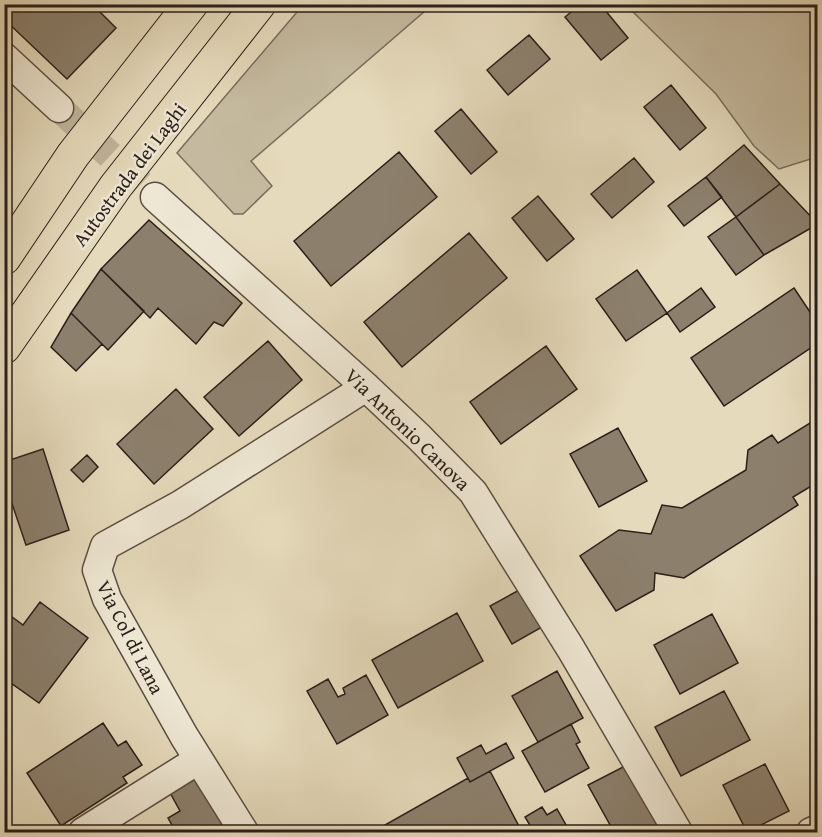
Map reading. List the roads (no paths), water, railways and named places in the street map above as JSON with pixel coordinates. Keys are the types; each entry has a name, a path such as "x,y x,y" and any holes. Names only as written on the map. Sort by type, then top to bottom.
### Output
{"highway":[{"path":"4,258 73,154 191,4"},
{"name":"Autostrada dei Laghi","path":"4,347 116,186 259,4"}],"street":[{"path":"4,57 59,108"},
{"name":"Via Antonio Canova","path":"155,196 366,387 473,492 571,649 678,832"},
{"name":"Via Col di Lana","path":"244,832 198,760 107,599 97,570 105,546 180,505 366,387"},
{"path":"83,832 198,760"},
{"path":"811,832 818,829"}],"tunnel":[{"path":"59,108 155,197"}]}
